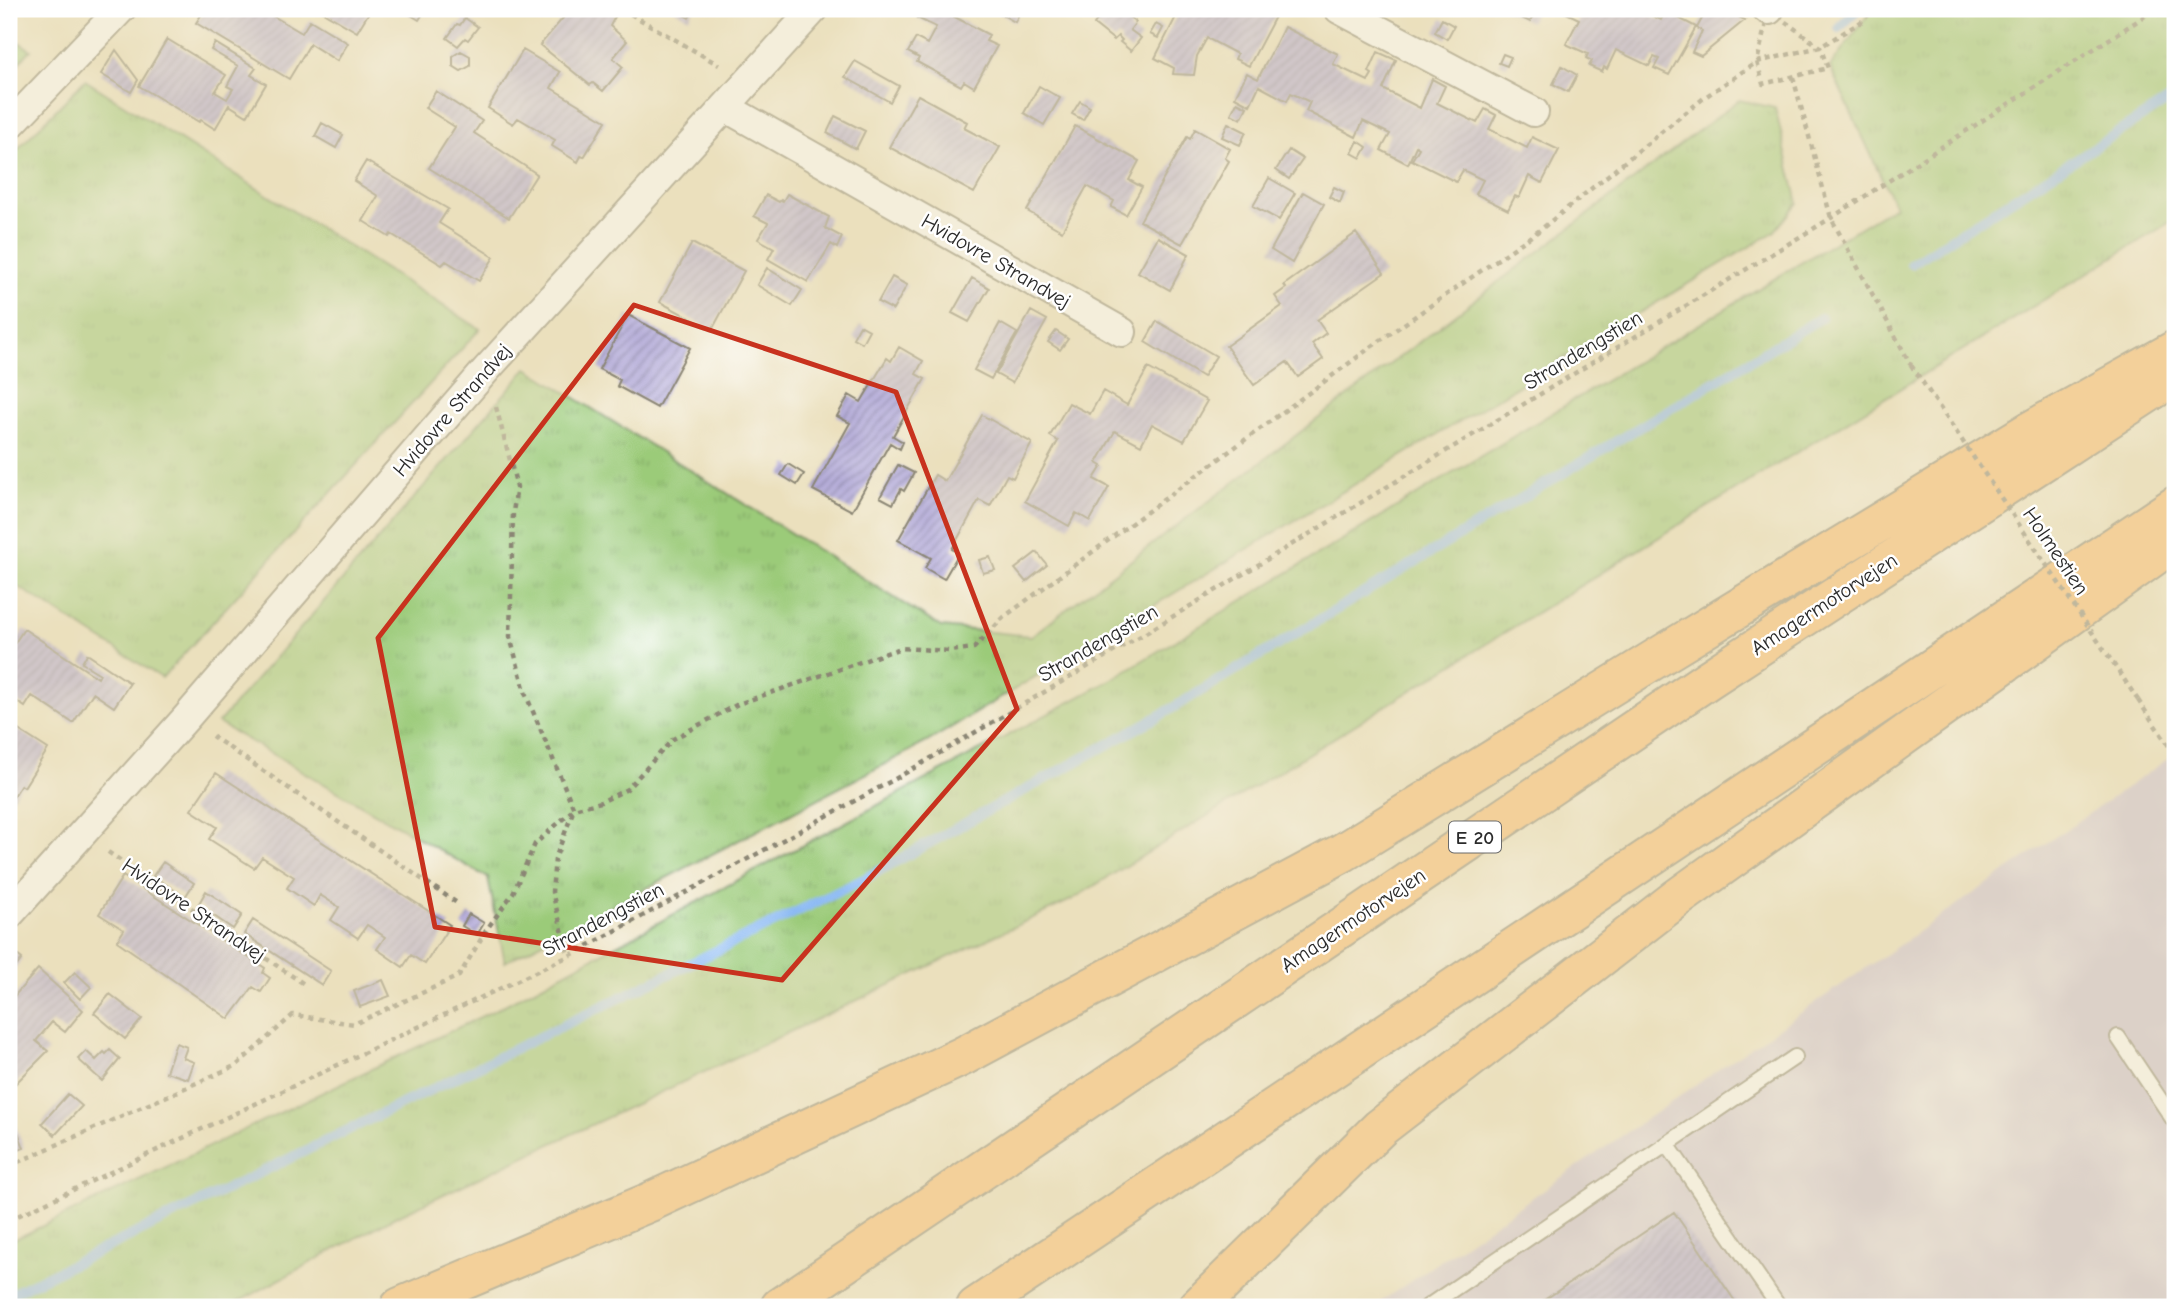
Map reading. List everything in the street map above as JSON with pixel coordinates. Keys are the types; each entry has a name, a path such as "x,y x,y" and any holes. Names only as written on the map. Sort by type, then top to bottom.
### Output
{"highway":[{"path":"400,1307 650,1202 963,1056 1342,853 2030,431 2175,350"},
{"name":"Amagermotorvejen","path":"780,1307 1709,679 2175,375"},
{"path":"976,1307 2175,506"},
{"path":"1198,1307 1380,1128 1676,899 2175,541"}],"street":[{"path":"9,126 121,9"},
{"name":"Hvidovre Strandvej","path":"9,915 186,718 486,370 814,9"},
{"path":"1339,9 1534,112"},
{"name":"Hvidovre Strandvej","path":"725,107 1122,332"}],"lane":[{"path":"2118,1037 2175,1122"},
{"path":"1427,1307 1795,1057"},
{"path":"1667,1144 1779,1307"}],"path":[{"path":"622,9 727,70 744,86"},
{"path":"1768,9 1820,47 1828,68 1763,84 1757,62 1768,9"},
{"path":"9,1167 237,1065 293,1015 354,1024 459,976 486,929 513,893 535,844 574,809 601,802 627,789 673,739 738,704 901,648 950,651 974,648 1004,617 1378,342 1540,230 1705,97 1757,62 1820,47 1861,22 1874,9"},
{"name":"Strandengstien","path":"9,1220 569,956 895,779 1108,655 1831,218 2156,9"},
{"name":"Holmestien","path":"1793,77 1831,218 1911,365 2175,755"},
{"path":"486,370 517,487 513,512 510,637 526,695 574,809 555,859 552,892 569,956"},
{"path":"186,718 457,904"},
{"name":"Hvidovre Strandvej","path":"81,834 307,986"}],"highlighted area":[{"path":"634,305 896,392 1017,709 782,980 435,927 378,638"}],"shaded area":[{"path":"2175,754 2175,1307 1373,1307 1850,979"}],"green space":[{"path":"1872,9 2175,9 2175,219 1071,900 393,1218 229,1307 9,1307 9,1242 497,1009 1102,685 1895,206 1830,67"},
{"path":"9,36 31,50 9,73"},
{"path":"85,80 480,329 162,678 9,581 9,158"},
{"path":"1739,100 1775,108 1798,203 1774,232 927,742 505,962 488,878 218,723 527,368 941,627 1031,636"}],"building":[{"path":"205,9 261,9 302,33 310,20 348,43 337,61 310,44 289,79 196,23"},
{"path":"318,9 371,9 357,32"},
{"path":"401,9 426,9 419,20"},
{"path":"565,9 618,11 610,26 627,41 613,58 623,67 603,91 593,83 590,85 540,45 569,11"},
{"path":"673,9 694,9 689,18"},
{"path":"922,9 952,9 949,14 989,35 986,41 997,46 974,87 964,81 961,86 917,62 919,58 908,52 916,38 927,44 936,27 917,18"},
{"path":"992,9 1005,9 1018,16 1015,22"},
{"path":"1106,9 1119,9 1136,22 1130,30 1141,38 1131,51 1120,42 1122,40 1118,36 1114,40 1094,24"},
{"path":"1170,9 1279,9 1249,66 1235,59 1237,54 1207,38 1197,56 1194,75 1173,74 1174,68 1155,58 1178,13"},
{"path":"1503,9 1537,9 1530,22"},
{"path":"1558,9 1638,9 1661,20 1665,11 1696,27 1669,75 1654,68 1659,59 1654,57 1649,66 1616,50 1607,69 1604,67 1602,72 1589,66 1592,61 1586,58 1588,54 1566,44 1579,19"},
{"path":"1707,9 1722,9 1745,20 1701,56 1692,52 1702,31 1697,28"},
{"path":"465,18 478,27 468,40 465,38 458,46 447,38"},
{"path":"1442,19 1454,26 1447,39 1435,32"},
{"path":"1156,24 1163,28 1158,38 1150,34"},
{"path":"1284,27 1338,54 1333,64 1368,81 1378,52 1396,60 1383,89 1420,108 1432,79 1445,86 1437,103 1477,123 1485,109 1496,115 1489,129 1527,148 1532,137 1559,150 1542,183 1529,176 1519,198 1515,196 1508,210 1476,194 1483,180 1463,170 1456,182 1412,160 1419,148 1416,146 1408,164 1381,150 1390,134 1363,121 1356,137 1306,111 1310,102 1291,93 1287,101 1259,86 1250,105 1235,97 1247,73 1258,79"},
{"path":"167,39 226,75 215,92 227,99 233,89 227,86 238,66 211,50 215,43 256,68 251,75 266,84 247,116 229,105 215,129 139,86"},
{"path":"116,50 138,80 131,92 101,74"},
{"path":"523,50 560,72 551,88 606,121 584,157 581,156 578,162 552,146 555,140 518,118 513,124 488,108"},
{"path":"461,51 470,56 470,66 461,71 453,66 453,56"},
{"path":"1503,54 1511,57 1507,66 1499,63"},
{"path":"855,61 899,86 890,102 845,77"},
{"path":"1562,66 1577,75 1568,92 1553,84"},
{"path":"1039,86 1060,98 1044,125 1024,113"},
{"path":"436,91 482,121 474,133 537,174 509,218 429,168 455,127 425,108"},
{"path":"918,95 967,122 964,128 1000,147 974,193 889,147"},
{"path":"1080,101 1090,107 1083,120 1072,114"},
{"path":"1237,102 1247,107 1241,119 1231,114"},
{"path":"835,116 865,131 856,149 827,133"},
{"path":"322,123 343,135 336,148 315,136"},
{"path":"1228,123 1246,132 1240,145 1222,137"},
{"path":"1075,126 1139,161 1129,180 1142,187 1126,215 1111,207 1114,201 1087,186 1062,231 1027,211"},
{"path":"1195,129 1230,149 1225,158 1229,161 1182,244 1140,221 1187,137 1190,139"},
{"path":"1358,141 1367,147 1361,158 1352,153"},
{"path":"1289,150 1303,159 1289,179 1276,170"},
{"path":"366,161 448,209 439,223 494,257 479,281 446,261 442,265 391,234 389,237 363,221 378,196 354,181"},
{"path":"1269,178 1295,193 1279,220 1253,206"},
{"path":"1334,187 1344,192 1340,203 1329,197"},
{"path":"1303,192 1324,204 1292,263 1271,250"},
{"path":"787,194 829,217 825,228 842,237 837,248 831,244 808,282 768,259 774,248 758,239 768,223 754,216 766,195 779,202 783,201"},
{"path":"1356,233 1384,273 1317,320 1326,333 1312,344 1323,359 1298,377 1287,362 1254,385 1226,346 1282,306 1275,296 1286,288 1284,285"},
{"path":"1158,237 1189,254 1170,290 1138,272"},
{"path":"692,243 744,271 712,330 660,302"},
{"path":"767,268 802,290 792,306 757,285"},
{"path":"892,277 907,285 893,310 878,302"},
{"path":"972,278 989,288 969,322 952,313"},
{"path":"1031,311 1047,320 1012,383 996,374"},
{"path":"628,315 690,348 657,408 617,386 620,380 599,369"},
{"path":"1157,321 1216,356 1203,377 1145,342"},
{"path":"1000,323 1017,333 991,379 974,370"},
{"path":"860,325 869,330 862,343 853,338"},
{"path":"1056,331 1068,339 1060,350 1048,342"},
{"path":"899,347 923,361 916,374 925,379 893,436 903,442 900,449 890,443 852,511 813,490 850,423 837,416 849,395 861,402 887,358 891,361"},
{"path":"1148,368 1207,401 1184,441 1152,424 1141,445 1115,431 1097,463 1102,466 1094,479 1109,487 1090,521 1076,513 1069,526 1025,501 1058,441 1050,436 1069,403 1090,414 1103,391 1127,405"},
{"path":"982,415 1032,443 1013,478 1007,475 990,506 979,500 952,549 959,553 944,579 925,568 931,558 898,540 935,475 945,481"},
{"path":"788,464 804,474 797,485 781,475"},
{"path":"898,465 914,473 893,504 880,497"},
{"path":"1037,552 1047,565 1026,582 1015,569"},
{"path":"990,557 995,570 983,573 979,560"},
{"path":"24,629 98,678 100,674 82,663 87,654 130,683 114,707 93,693 73,723 32,696 25,707 9,696 9,652"},
{"path":"9,724 48,749 24,787 21,785 12,799 9,797"},
{"path":"216,773 450,925 425,964 411,955 403,967 377,949 385,937 367,925 358,938 331,920 339,907 320,895 314,906 287,888 294,877 262,857 254,868 209,839 217,827 191,810"},
{"path":"163,862 194,883 185,897 153,876"},
{"path":"123,876 265,968 263,973 270,978 261,992 253,987 229,1019 117,941 124,930 99,914"},
{"path":"206,891 242,915 233,929 198,905"},
{"path":"469,914 484,923 477,935 462,926"},
{"path":"253,920 331,971 322,985 244,934"},
{"path":"12,951 22,959 12,972 9,970 9,955"},
{"path":"38,969 83,1010 65,1032 52,1022 36,1041 48,1051 9,1090 9,1002"},
{"path":"75,972 91,987 80,999 64,983"},
{"path":"383,980 390,996 360,1007 354,991"},
{"path":"110,994 142,1019 125,1039 94,1013"},
{"path":"176,1043 187,1047 183,1058 194,1062 188,1079 166,1072"},
{"path":"110,1050 120,1059 102,1081 78,1059 86,1051 96,1060"},
{"path":"68,1094 82,1106 55,1135 42,1123"},
{"path":"15,1124 24,1148 9,1154 9,1126"},
{"path":"1674,1212 1739,1307 1534,1307"}],"waterway":[{"path":"1839,28 1858,9"},
{"path":"1911,264 2175,96"},
{"path":"9,1295 866,878 1161,715 1821,318"}]}
